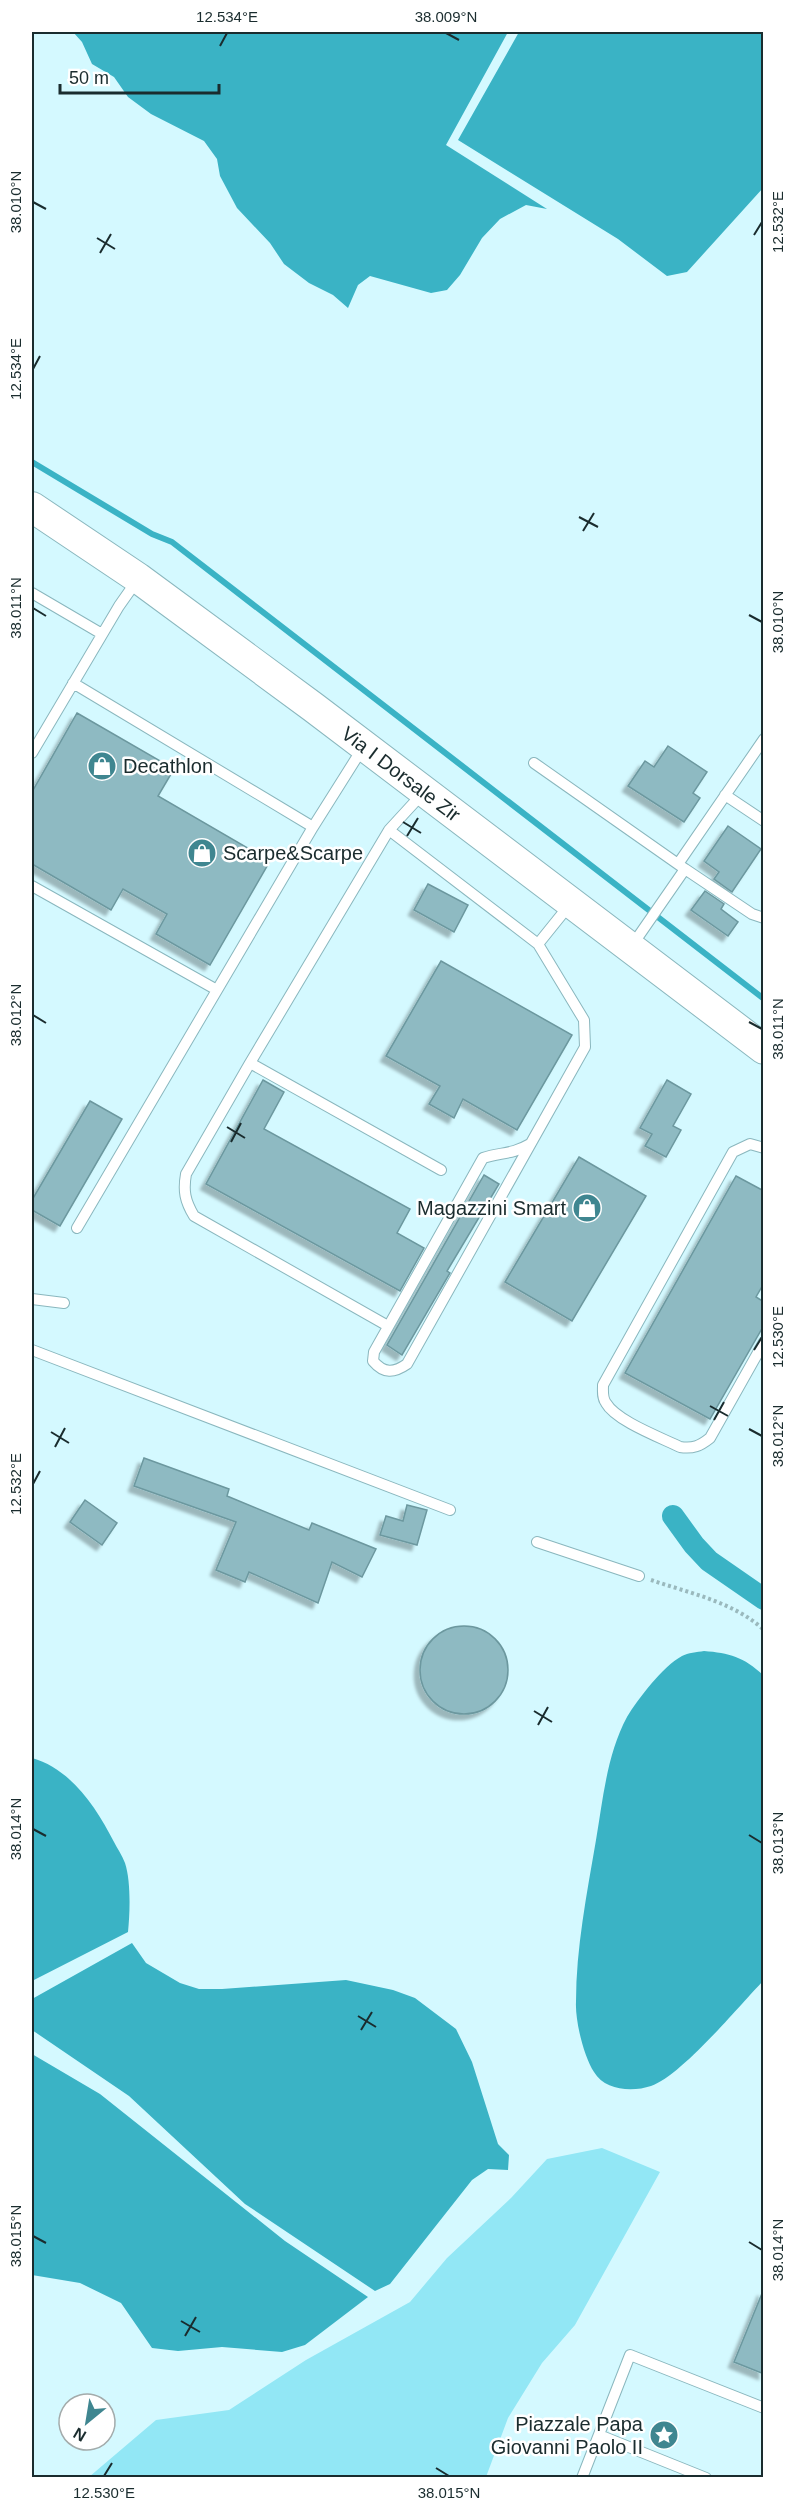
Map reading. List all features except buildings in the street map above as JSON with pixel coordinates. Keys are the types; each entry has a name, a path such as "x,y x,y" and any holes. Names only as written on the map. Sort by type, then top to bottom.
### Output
{"main road":[{"name":"Via I Dorsale Zir","path":"32,507 138,578 764,1049"}],"lane":[{"path":"32,753 138,578"},
{"path":"32,593 102,634"},
{"path":"73,683 314,827"},
{"path":"630,948 659,906 725,795 764,739"},
{"path":"77,1228 364,746"},
{"path":"534,764 681,867 752,914 764,918"},
{"path":"388,1326 194,1216 187,1204 184,1190 186,1174 389,830 424,791"},
{"path":"725,795 764,821"},
{"path":"389,830 538,944 584,1020 585,1047 407,1364 397,1371 387,1372 379,1368 373,1361 374,1352 483,1158 517,1152 530,1144"},
{"path":"32,885 217,990"},
{"path":"538,944 571,903"},
{"path":"250,1063 441,1170"},
{"path":"764,1148 750,1144 733,1152 603,1385 606,1404 615,1414 681,1447 700,1446 710,1438 764,1342"},
{"path":"32,1299 64,1303"},
{"path":"32,1350 450,1510"},
{"path":"537,1542 639,1576"},
{"path":"582,2478 630,2355 764,2408"},
{"path":"598,2435 706,2478"}],"path":[{"path":"639,1576 732,1608 764,1630"}],"shaded area":[{"path":"73,32 508,32 446,145 547,209 526,205 500,219 482,238 460,275 447,290 431,293 370,276 358,285 348,308 333,295 309,283 284,264 270,243 237,208 220,176 217,159 204,141 151,114 128,97 114,77 92,64 82,42"},
{"path":"519,32 763,32 763,188 687,272 667,276 618,239 458,140"},
{"path":"704,1651 736,1657 763,1675 763,1981 678,2069 651,2086 636,2089 620,2088 605,2083 590,2065 581,2038 576,2010 576,1982 583,1921 607,1777 620,1731 644,1692 659,1675 682,1656"},
{"path":"32,1758 46,1763 70,1780 99,1816 125,1863 130,1907 128,1932 32,1981"},
{"path":"132,1943 146,1963 180,1983 199,1989 346,1980 393,1990 415,1998 456,2029 472,2062 498,2144 509,2155 508,2170 488,2169 472,2180 390,2284 375,2291 245,2204 129,2096 32,2030 32,1999"},
{"path":"32,2054 100,2094 285,2241 368,2297 305,2345 282,2352 222,2347 178,2351 152,2348 121,2303 80,2283 32,2275"},
{"path":"602,2148 660,2172 575,2325 542,2363 508,2418 486,2477 89,2477 156,2420 229,2410 306,2360 410,2302 447,2258 511,2198 547,2159"}],"waterway":[{"path":"32,462 152,534 172,542 764,999"},
{"path":"673,1516 709,1561 764,1599"}],"place":[{"name":"Decathlon","path":"102,766"},
{"name":"Scarpe&Scarpe","path":"202,853"},
{"name":"Magazzini Smart","path":"587,1208"},
{"name":"Piazzale Papa Giovanni Paolo II","path":"664,2435"}]}
